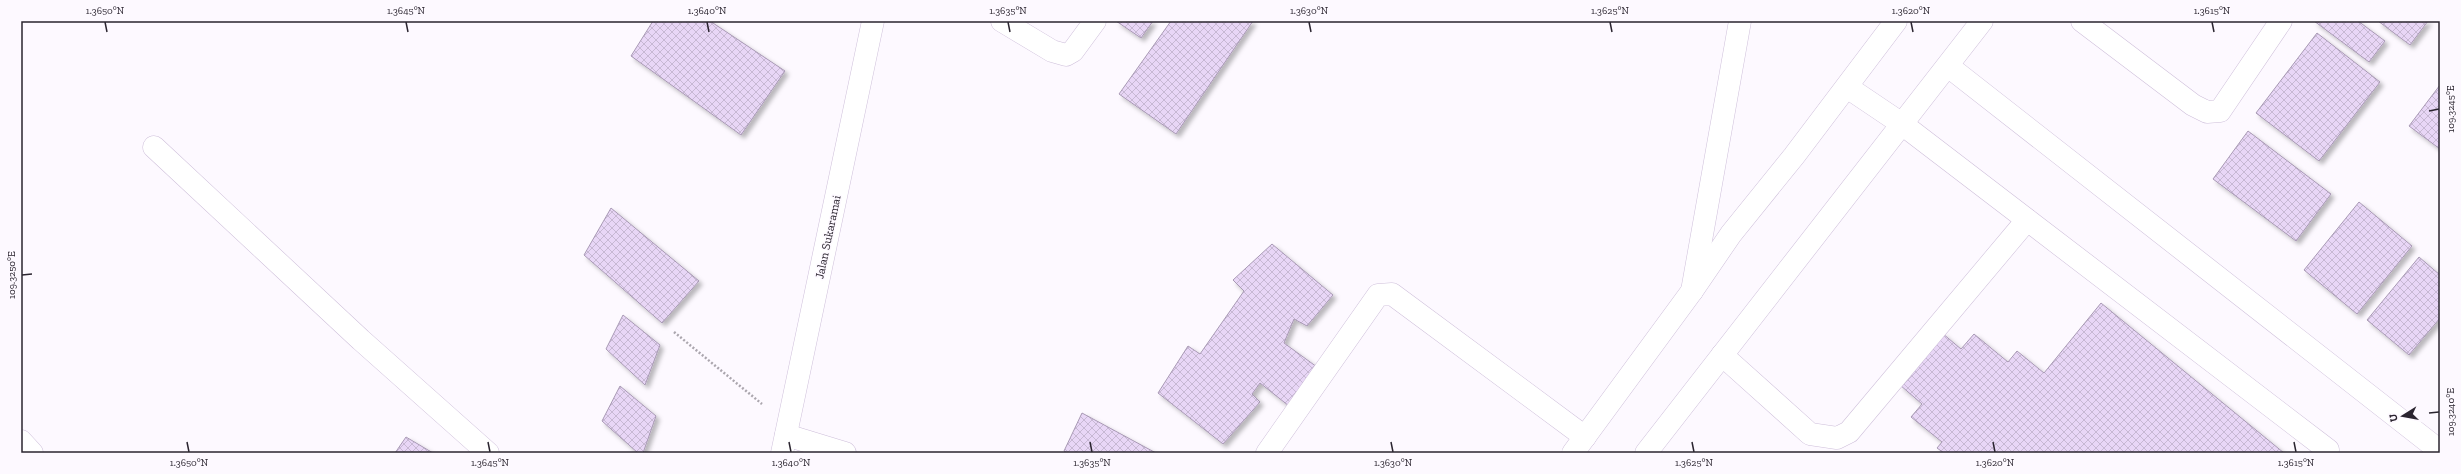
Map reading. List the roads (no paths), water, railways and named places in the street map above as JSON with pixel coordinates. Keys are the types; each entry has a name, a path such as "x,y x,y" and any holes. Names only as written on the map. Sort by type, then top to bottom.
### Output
{"street":[{"name":"Jalan Sukaramai","path":"784,444 873,21"},
{"path":"1002,21 1052,51 1066,55 1073,51 1095,21"},
{"path":"1692,291 1740,21"},
{"path":"1267,453 1378,295 1385,294 1392,294 1579,445 1692,291 1731,234 1847,87 1896,21"},
{"path":"1649,452 1722,355 1982,21"},
{"path":"2082,21 2193,105 2207,112 2220,111 2281,21"},
{"path":"1948,66 2440,451"},
{"path":"1847,87 1902,124 2328,450"},
{"path":"154,147 361,340 488,453"},
{"path":"1722,355 1810,434 1837,438 1849,432 2027,220"},
{"path":"21,441 32,453"},
{"path":"784,444 845,453"}]}
